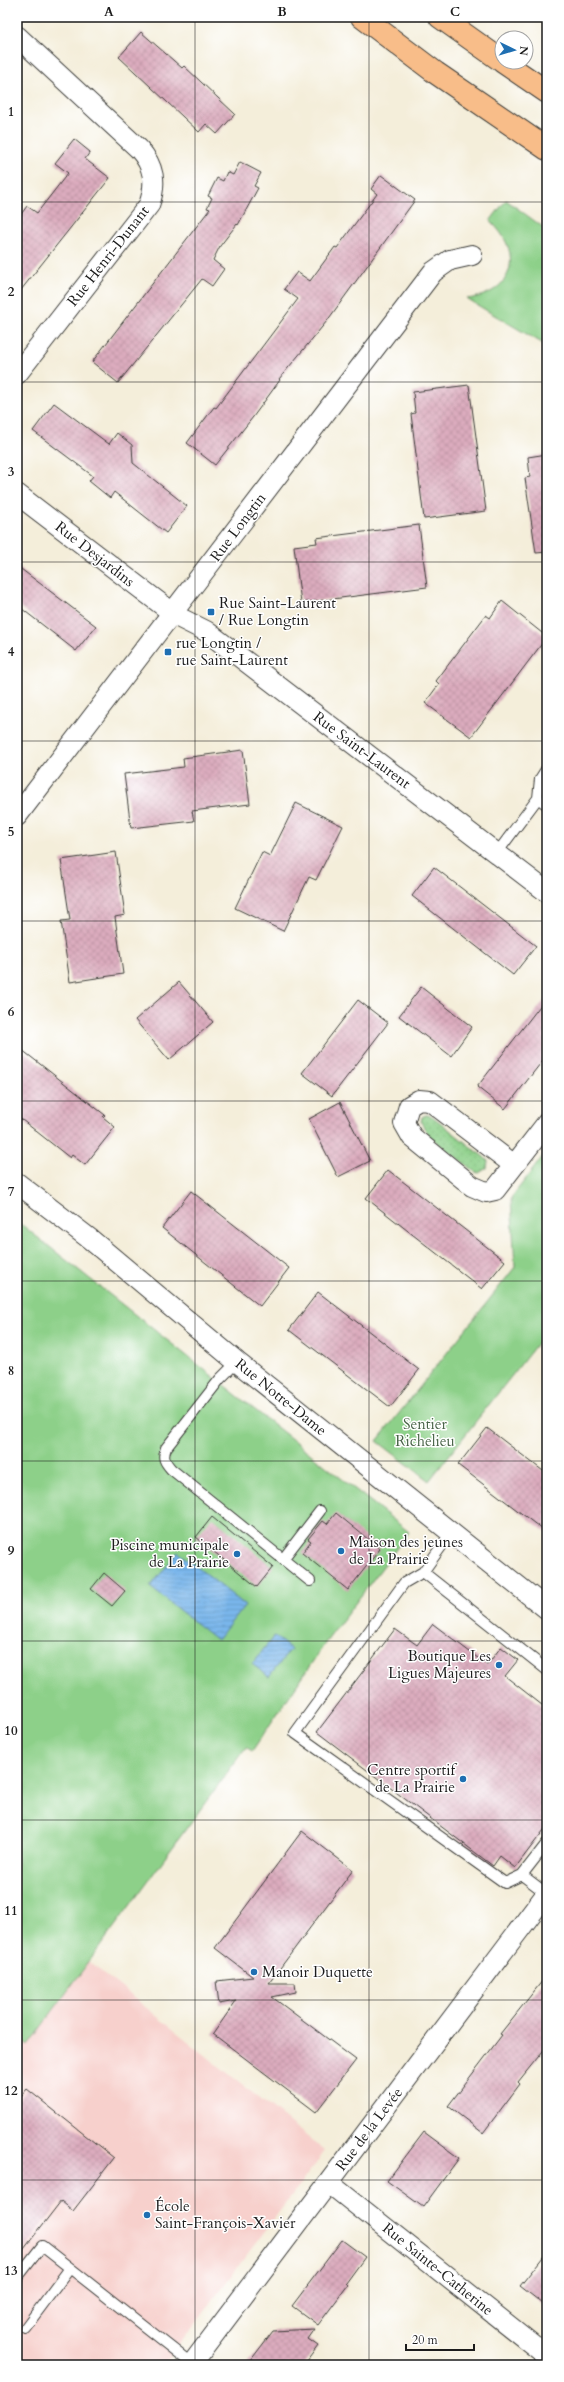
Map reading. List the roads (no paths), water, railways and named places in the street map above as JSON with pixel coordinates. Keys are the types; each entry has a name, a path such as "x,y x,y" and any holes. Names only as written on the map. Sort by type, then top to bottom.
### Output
{"highway":[{"path":"362,17 436,73 547,149"},
{"path":"440,17 494,56"},
{"path":"515,70 547,92"}],"street":[{"name":"Rue Henri-Dunant","path":"17,36 139,149 153,170 154,181 153,194 149,205 17,374"},
{"name":"Rue Longtin","path":"17,816 433,272 450,260 472,255"},
{"name":"Rue Desjardins","path":"17,494 173,613"},
{"name":"Rue Saint-Laurent","path":"173,613 206,631 547,892"},
{"path":"514,1165 430,1101 419,1100 408,1106 404,1123 412,1137 480,1190 494,1190 514,1165 547,1123"},
{"name":"Rue Notre-Dame","path":"17,1183 90,1239 237,1362 547,1608"},
{"name":"Rue de la Levée","path":"191,2365 547,1893"},
{"name":"Rue Sainte-Catherine","path":"329,2183 547,2356"}],"lane":[{"path":"497,853 538,798 540,779 547,768"},
{"path":"538,798 547,805"},
{"path":"237,1362 220,1379 166,1448 163,1454 165,1461 171,1469 310,1581"},
{"path":"283,1559 320,1512"},
{"path":"451,1533 423,1572 404,1583 295,1733 505,1883 522,1875 547,1843"},
{"path":"423,1572 547,1670"},
{"path":"522,1875 547,1893"},
{"path":"17,2278 42,2246 191,2365"},
{"path":"25,2328 70,2268"}],"water":[{"path":"178,1552 245,1605 217,1640 150,1587"},
{"path":"274,1636 291,1649 269,1677 252,1664"}],"place":[{"name":"Rue Saint-Laurent / Rue Longtin","path":"211,612"},
{"name":"rue Longtin / rue Saint-Laurent","path":"168,652"},
{"name":"Maison des jeunes de La Prairie","path":"341,1551"},
{"name":"Piscine municipale de La Prairie","path":"237,1554"},
{"name":"Boutique Les Ligues Majeures","path":"499,1665"},
{"name":"Centre sportif de La Prairie","path":"463,1779"},
{"name":"Manoir Duquette","path":"254,1972"},
{"name":"École Saint-François-Xavier","path":"147,2215"}],"park label":[{"name":"Sentier Richelieu","path":"425,1432"}]}
